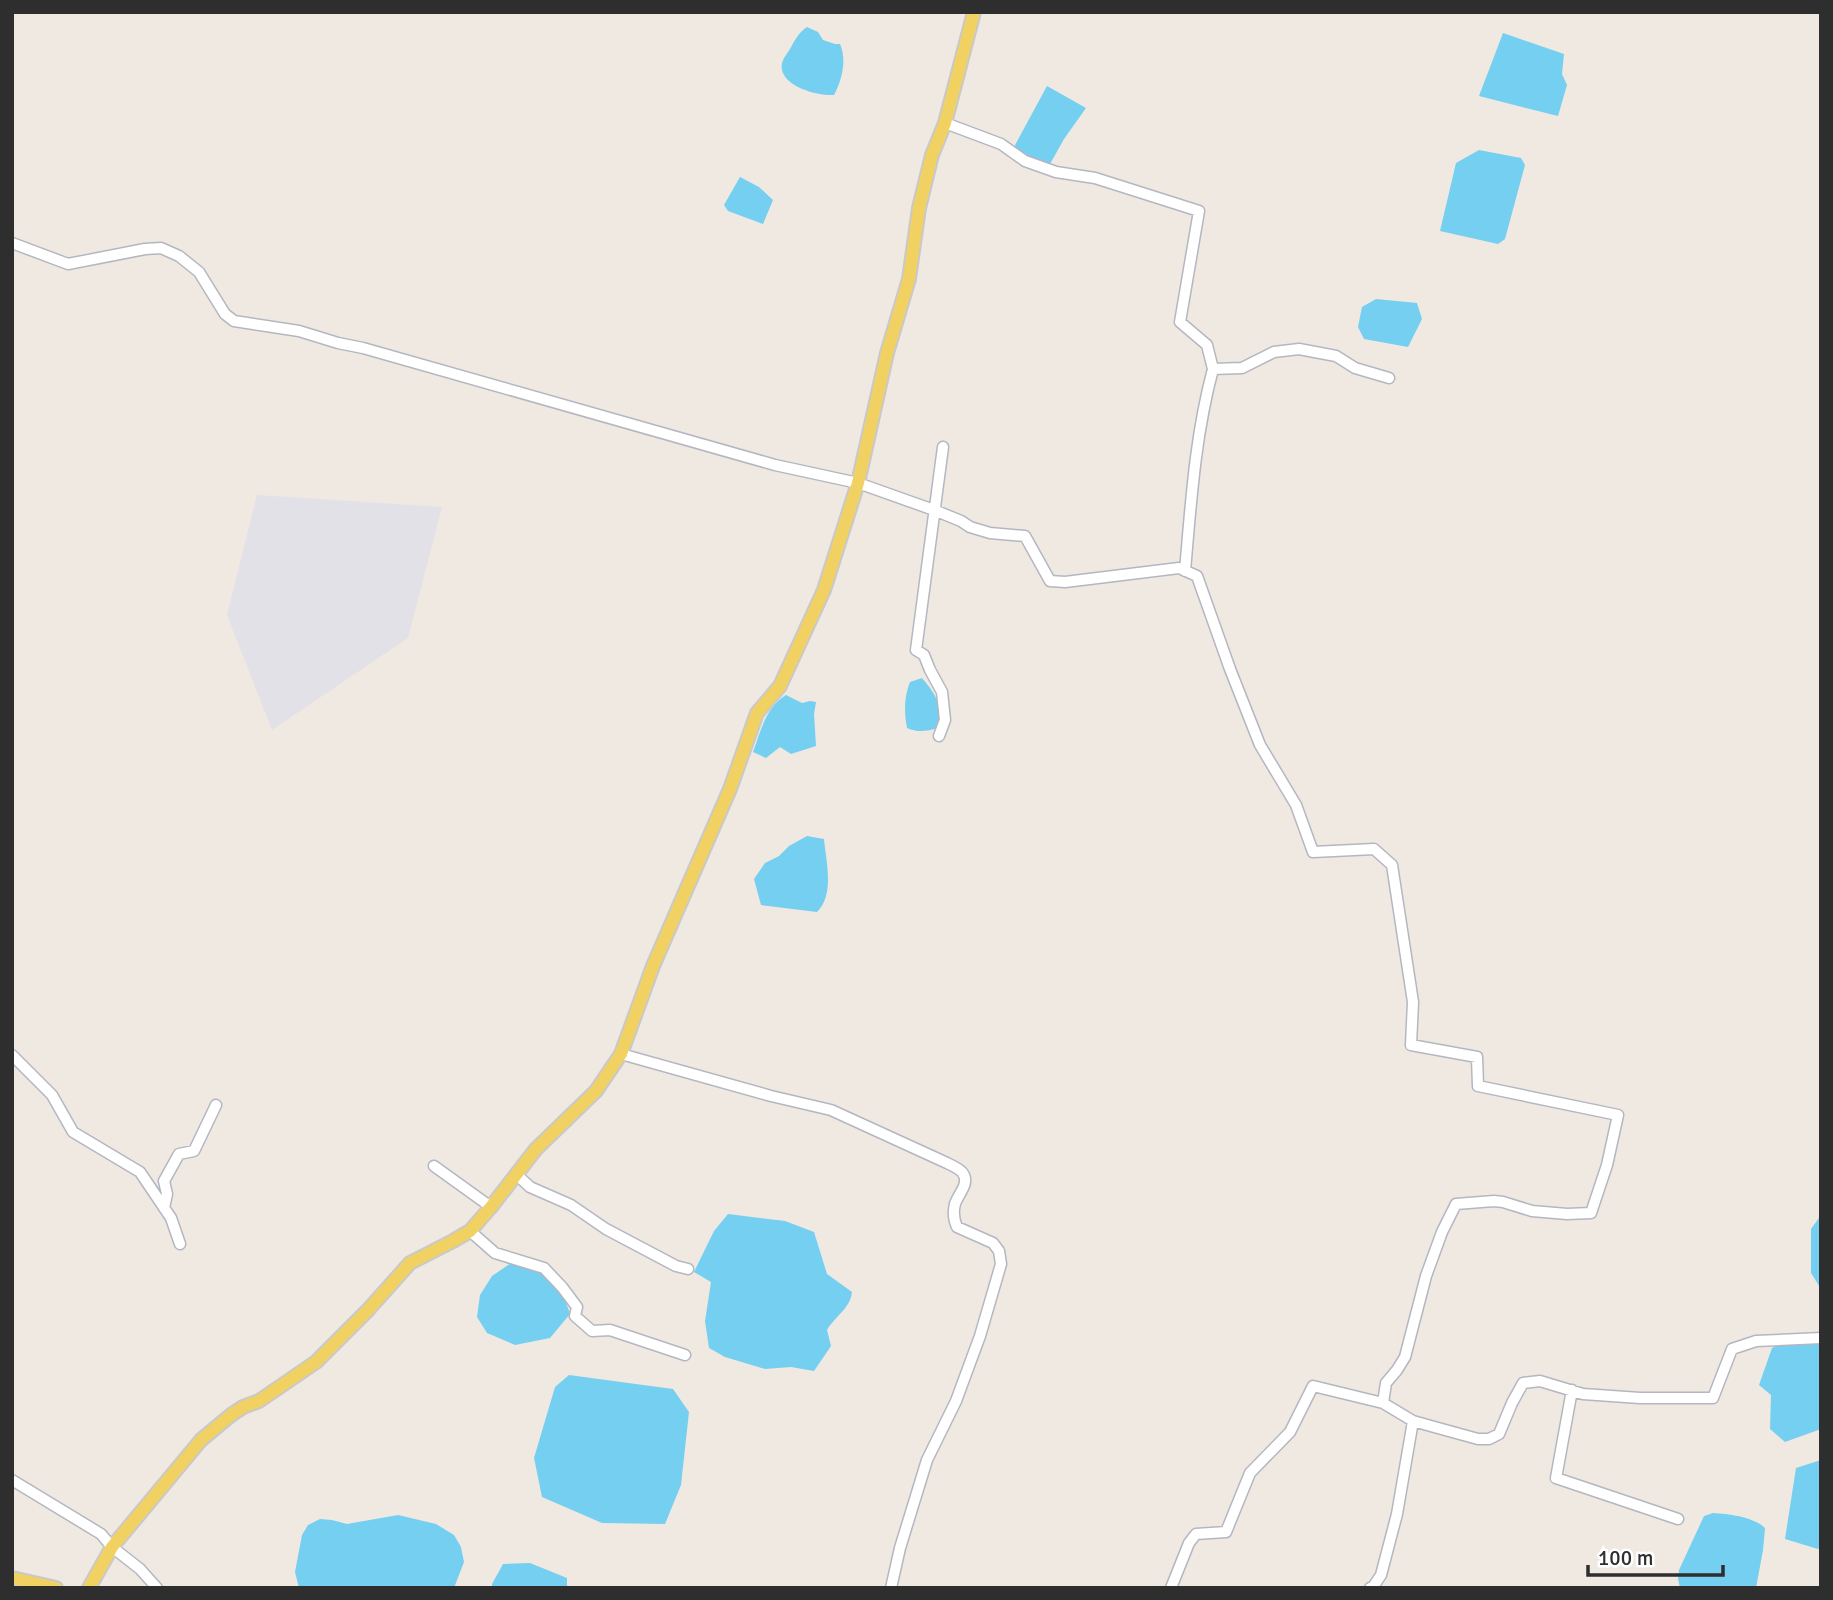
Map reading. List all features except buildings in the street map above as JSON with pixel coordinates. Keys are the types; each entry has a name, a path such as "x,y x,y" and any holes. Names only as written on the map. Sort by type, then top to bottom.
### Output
{"main road":[{"path":"89,1588 112,1547 201,1440 231,1415 259,1401 316,1362 410,1263 470,1231 536,1149 596,1091 621,1054 653,966 730,789 757,713 779,686 824,590 858,483 887,353 909,279 919,208 932,155 945,122 974,12"},
{"path":"12,1578 56,1588"}],"street":[{"path":"945,122 1000,144 1025,161 1056,172 1095,178 1199,211 1180,322 1207,345 1213,369 1195,458 1185,570"},
{"path":"12,243 68,264 160,248 179,257 199,272 225,314 234,321 299,331 363,348 763,462 858,483 990,533 1025,536 1050,581 1065,582 1179,568 1197,576 1260,745 1296,805 1313,852 1374,849 1392,865 1413,1002 1411,1045 1477,1057 1478,1086 1618,1115 1607,1165 1591,1213 1532,1211 1494,1201 1456,1204 1442,1232 1426,1276 1405,1357 1386,1383 1383,1403"},
{"path":"1213,369 1242,368 1273,352 1299,349 1336,356 1355,368 1389,378"},
{"path":"940,736 945,720 942,692 924,655 916,650 943,447"},
{"path":"621,1054 771,1097 831,1110 947,1163 961,1171 965,1178 963,1191 955,1203 954,1221 957,1227 993,1243 999,1251 1000,1264 956,1401 927,1460 900,1548 891,1588"},
{"path":"12,1055 52,1095 73,1132 140,1172 171,1218 180,1244"},
{"path":"164,1208 167,1194 164,1181 180,1154 194,1151 216,1105"},
{"path":"434,1166 491,1207"},
{"path":"516,1174 530,1187 571,1205 606,1229 676,1266 688,1269"},
{"path":"470,1231 495,1253 544,1268 577,1307 575,1316 592,1331 610,1330 685,1356"},
{"path":"1171,1588 1189,1543 1196,1534 1226,1532 1250,1473 1290,1432 1313,1386 1383,1403 1413,1421 1479,1439 1489,1439 1499,1434 1523,1383 1540,1381 1583,1394 1640,1398 1713,1398 1732,1349 1756,1341 1821,1338"},
{"path":"1572,1390 1556,1478 1678,1519"},
{"path":"1370,1588 1381,1575 1397,1514 1413,1421"},
{"path":"12,1480 101,1534 157,1588"}],"shaded area":[{"path":"257,495 442,507 408,638 272,730 227,615"}],"water":[{"path":"807,27 818,32 823,40 840,44 843,70 834,95 820,94 796,86 782,70 785,56"},
{"path":"1503,33 1564,54 1562,74 1567,85 1558,116 1479,96"},
{"path":"1047,86 1086,108 1050,164 1018,154 1015,145"},
{"path":"1479,150 1521,158 1525,165 1505,239 1498,244 1440,231 1456,163"},
{"path":"740,177 759,187 773,200 763,224 728,211 724,205"},
{"path":"1376,299 1417,303 1422,319 1408,347 1364,339 1358,327 1362,307"},
{"path":"922,678 937,701 939,713 938,728 926,731 907,728 905,716 910,682"},
{"path":"786,695 802,703 816,702 816,746 791,754 780,747 766,758 753,752 769,713"},
{"path":"807,836 824,839 828,887 823,905 817,912 761,905 754,879 765,863"},
{"path":"728,1214 785,1221 814,1232 827,1274 852,1292 846,1308 827,1330 831,1346 814,1371 791,1367 765,1369 725,1357 709,1348 705,1321 711,1282 694,1272 714,1231"},
{"path":"1821,1215 1821,1289 1811,1273 1811,1229"},
{"path":"511,1263 532,1267 541,1272 553,1281 565,1300 570,1314 550,1338 515,1345 487,1333 477,1317 480,1295 492,1276"},
{"path":"1782,1343 1821,1343 1821,1429 1785,1442 1770,1429 1771,1395 1759,1385 1772,1348"},
{"path":"569,1375 673,1389 689,1412 681,1485 665,1524 602,1523 542,1497 534,1458 555,1387"},
{"path":"1821,1460 1821,1547 1818,1549 1785,1539 1796,1468"},
{"path":"1713,1513 1748,1519 1765,1528 1756,1588 1680,1588 1679,1570 1704,1516"},
{"path":"398,1515 436,1524 454,1535 461,1547 464,1562 454,1588 299,1588 295,1572 302,1535 308,1525 320,1519 347,1524"},
{"path":"530,1563 567,1578 567,1588 492,1588 503,1564"}]}
